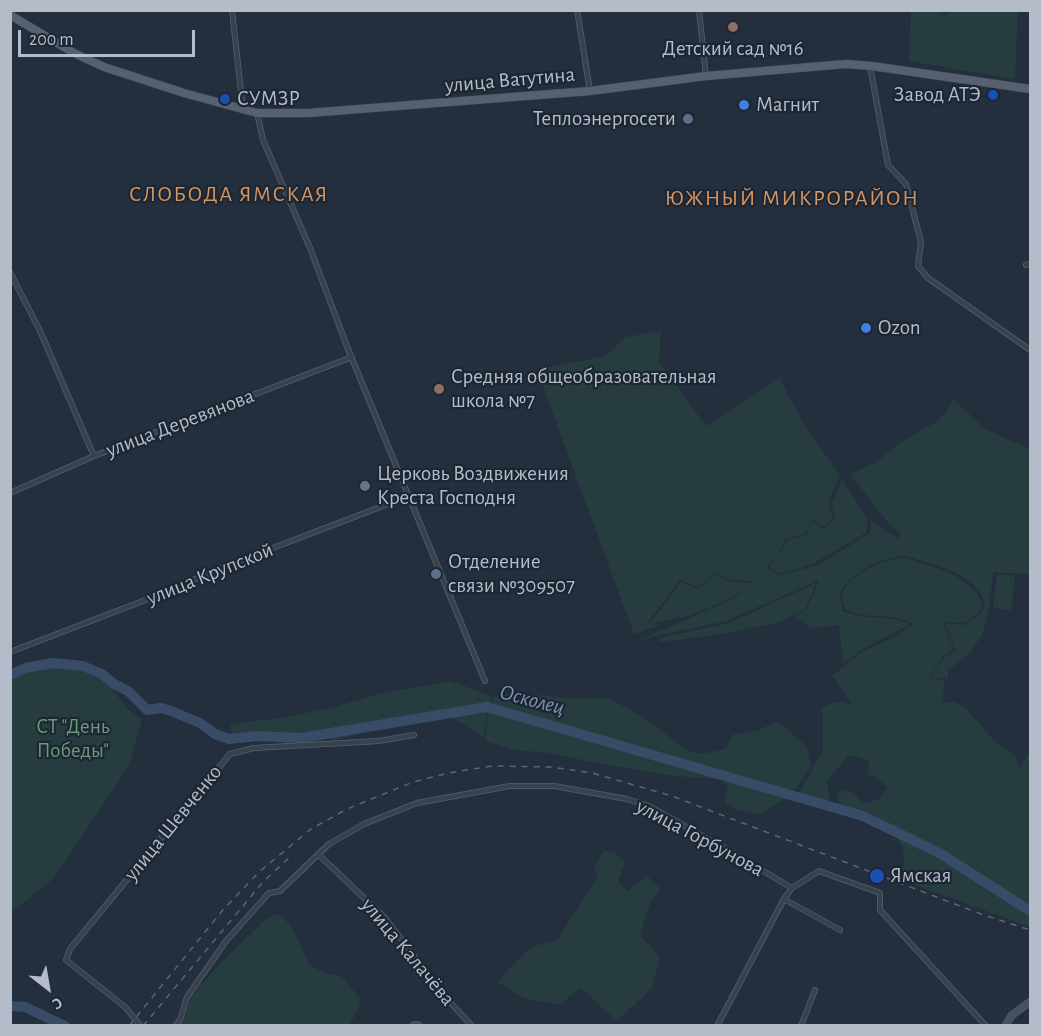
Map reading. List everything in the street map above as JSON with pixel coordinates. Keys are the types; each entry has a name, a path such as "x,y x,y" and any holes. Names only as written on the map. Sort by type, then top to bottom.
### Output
{"main road":[{"name":"улица Ватутина","path":"10,15 74,53 104,67 184,93 257,113 308,113 590,91 706,76 822,65 870,66 1030,89"}],"street":[{"path":"232,10 243,110"},
{"path":"577,10 590,91"},
{"path":"699,10 706,76"},
{"path":"870,66 888,165 906,184 921,242 918,266 928,278 1030,350"},
{"path":"257,113 263,140 310,248 352,357 485,681"},
{"path":"10,272 41,333 94,456"},
{"name":"улица Деревянова","path":"10,494 94,456 352,357"},
{"name":"улица Крупской","path":"10,652 409,496"},
{"name":"улица Шевченко","path":"141,1026 125,1007 66,960 70,950 230,754 254,747 379,741 414,735"},
{"name":"улица Горбунова","path":"175,1026 180,1020 187,997 226,941 269,893 280,891 329,844 364,824 417,803 510,786 554,786 607,795 649,806 792,888"},
{"path":"350,832 354,838"},
{"name":"улица Калачёва","path":"318,854 385,918 447,999 472,1026"},
{"path":"717,1026 784,899 792,888 819,871 880,894 880,910 986,1026"},
{"path":"784,899 840,930"},
{"path":"801,1026 815,990"},
{"path":"1005,1026 1012,1015 1030,1002"}],"green space":[{"path":"911,11 937,11 945,15 952,11 1018,11 1015,79 909,61"},
{"path":"661,331 659,362 706,426 779,378 805,426 840,475 828,502 833,517 823,527 812,519 806,534 785,539 780,553 766,567 779,575 816,566 870,533 871,521 898,539 901,533 890,525 850,474 876,462 898,444 939,420 953,399 985,429 1030,449 1030,574 993,572 989,608 982,635 970,653 948,670 948,679 930,677 942,659 956,651 944,623 965,625 982,612 985,604 980,592 967,579 947,569 903,555 879,561 866,568 848,581 839,593 843,611 859,616 892,619 911,624 864,648 843,664 839,625 812,628 795,617 807,609 819,580 726,621 638,640 731,600 753,582 728,579 715,572 699,587 680,580 647,624 662,625 634,634 537,370 605,356 626,337"},
{"path":"842,479 867,518 867,532 813,564 781,574 768,567 781,553 787,540 807,535 812,521 823,529 835,519 832,503"},
{"path":"902,557 948,572 965,582 983,604 980,611 965,623 942,622 954,649 942,657 929,677 945,681 942,703 953,702 964,706 993,739 1016,757 1019,768 1030,752 1030,927 899,879 904,864 903,847 895,836 872,827 865,819 851,817 850,811 839,803 837,796 840,789 854,793 861,802 868,803 880,798 887,788 877,777 868,775 869,762 860,757 848,756 827,781 830,802 814,804 796,799 823,750 821,707 838,702 852,704 832,676 865,650 895,637 914,623 892,617 861,615 845,609 842,593 849,581 866,570 880,563"},
{"path":"715,573 727,581 751,583 730,599 688,616 649,624 681,582 699,589"},
{"path":"997,574 1015,576 1011,610 993,608"},
{"path":"816,583 805,610 776,623 722,634 659,642 660,638 729,623"},
{"name":"СТ \"День Победы\"","path":"62,666 100,675 130,711 142,719 129,766 54,878 11,913 11,677 35,668"},
{"path":"450,681 492,696 484,738 452,718 431,717 335,740 300,738 273,741 233,740 230,724 281,718 331,708 379,694"},
{"path":"533,694 570,699 608,698 640,715 689,752 703,754 726,749 732,735 757,731 778,721 807,747 811,767 789,797 760,814 735,809 725,803 728,787 719,779 674,776 544,752 519,751 488,742 485,739 487,720 494,696"},
{"path":"604,851 613,851 625,861 618,881 628,891 647,876 661,889 650,904 640,935 660,958 652,988 617,1021 581,988 559,1005 523,998 497,982 531,947 557,940 598,877 594,868"},
{"path":"275,914 284,918 294,931 309,965 325,973 342,977 360,998 359,1008 349,1025 182,1025 191,997 214,970 264,921"}],"waterway":[{"name":"Осколец","path":"10,675 25,668 53,663 83,666 102,674 114,684 128,691 147,710 161,708 171,711 200,723 215,734 229,739 257,736 301,738 487,707 863,816 941,854 1030,911"},
{"path":"10,1006 25,1007 65,1026"}],"railway":[{"path":"129,1026 222,911 259,872 311,829 347,809 413,782 448,773 492,766 551,767 592,773 672,796 981,914 1030,930"},
{"path":"143,1026 263,882 291,856"}],"place":[{"name":"Детский сад №16","path":"733,27"},
{"name":"Завод АТЭ","path":"993,95"},
{"name":"СУМЗР","path":"225,99"},
{"name":"Магнит","path":"744,105"},
{"name":"Теплоэнергосети","path":"688,119"},
{"name":"Ozon","path":"866,328"},
{"name":"Средняя общеобразовательная школа №7","path":"439,389"},
{"name":"Церковь Воздвижения Креста Господня","path":"365,486"},
{"name":"Отделение связи №309507","path":"436,574"},
{"name":"Ямская","path":"877,876"}],"district":[{"name":"СЛОБОДА ЯМСКАЯ","path":"229,194"},
{"name":"ЮЖНЫЙ МИКРОРАЙОН","path":"792,198"}]}
